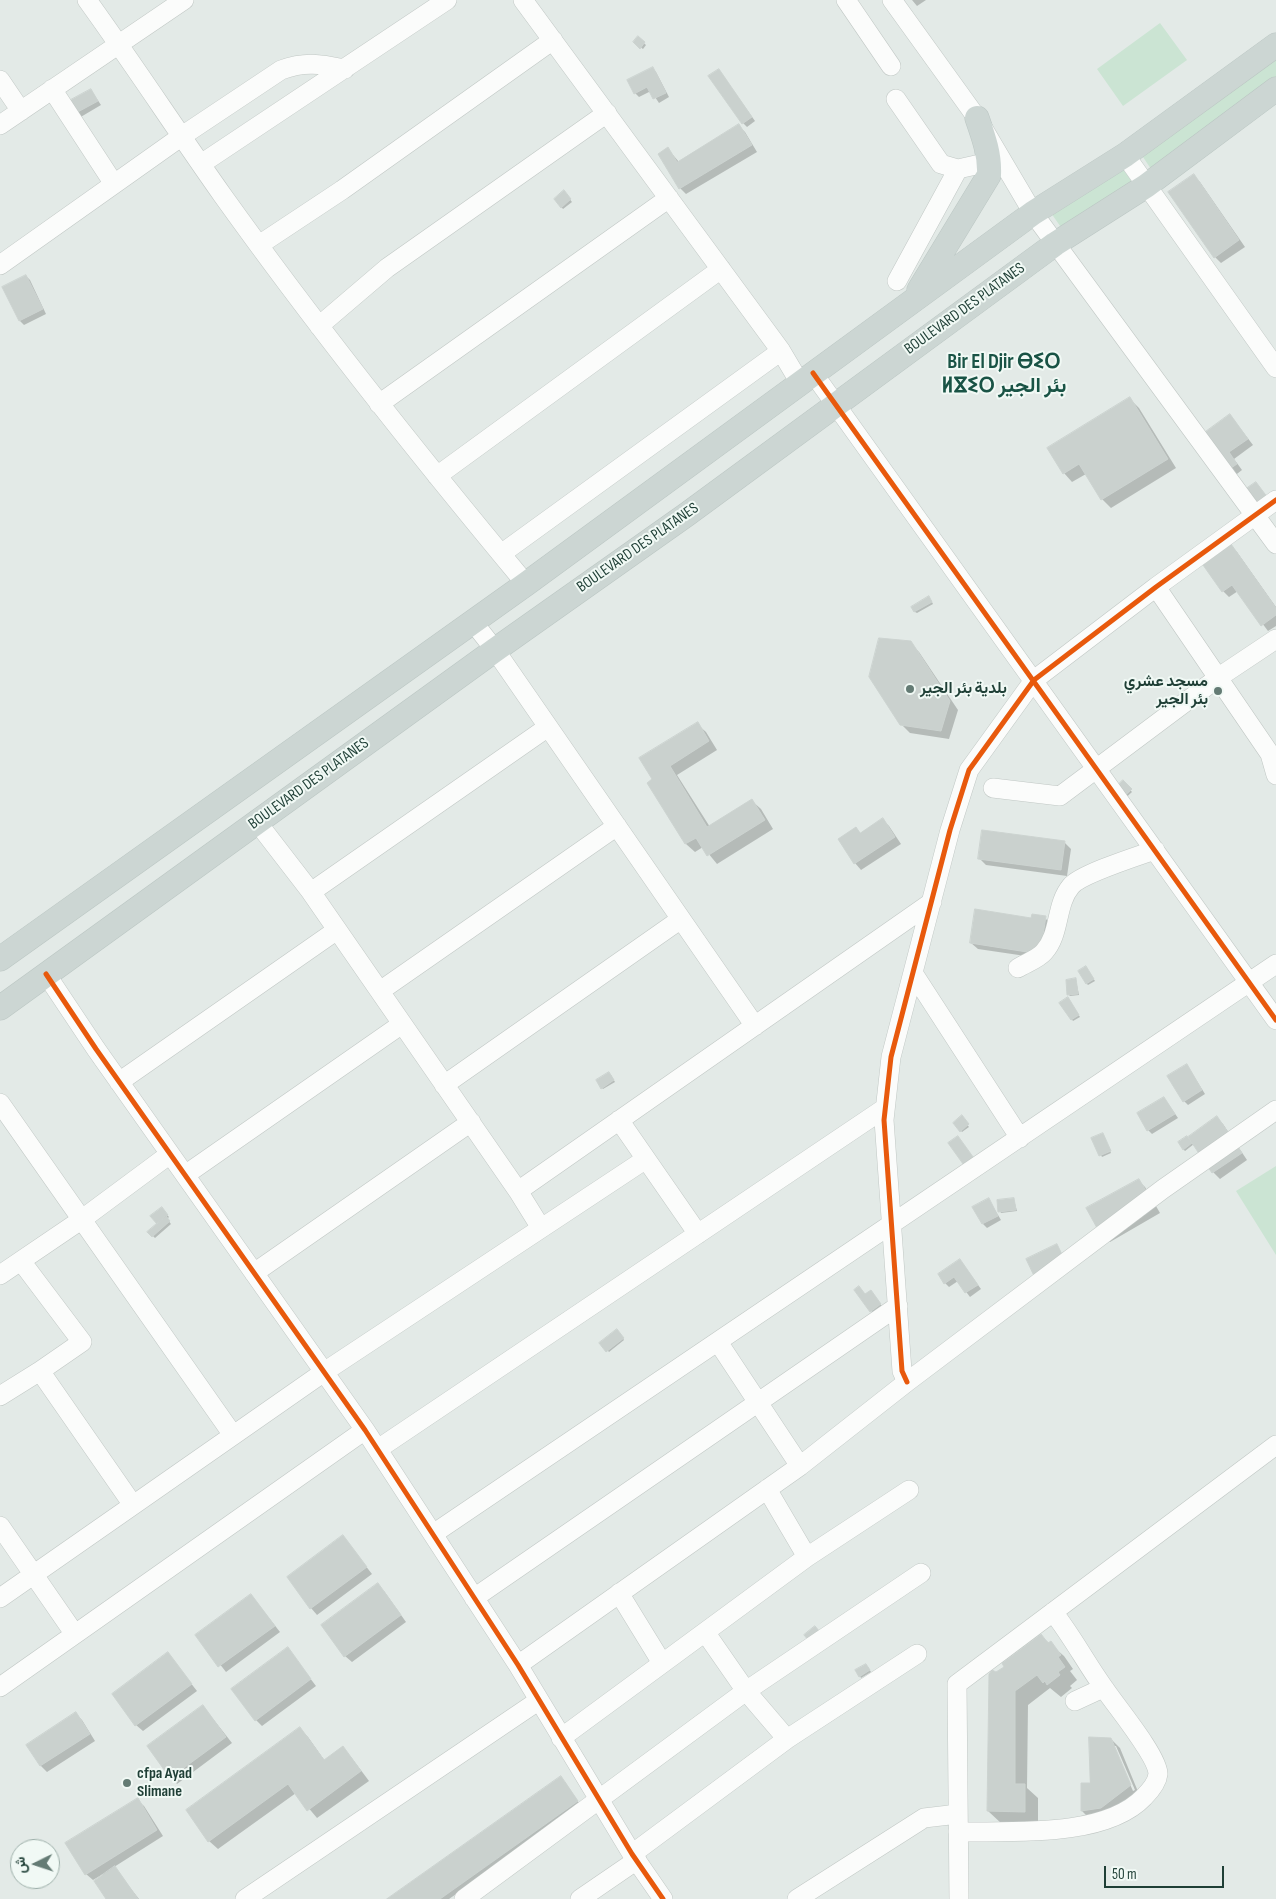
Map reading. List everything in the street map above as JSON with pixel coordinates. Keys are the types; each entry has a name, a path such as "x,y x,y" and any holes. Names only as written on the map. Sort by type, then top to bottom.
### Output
{"main road":[{"path":"0,959 474,622 1032,213 1125,155 1276,45"},
{"name":"BOULEVARD DES PLATANES","path":"0,1008 495,650 686,515 1055,244 1146,186 1276,89"},
{"path":"912,300 989,176 987,148 977,118"}],"street":[{"path":"87,0 201,164 319,326 379,404 526,584"},
{"path":"0,125 184,0"},
{"path":"201,164 447,0"},
{"path":"522,0 781,351 806,378 836,404 1276,1020"},
{"path":"846,0 891,66"},
{"path":"898,3 977,118 1032,213 1257,515 1276,544"},
{"path":"259,245 342,190 553,40"},
{"path":"0,265 182,136 281,70 296,64 319,64 345,69"},
{"path":"0,80 21,111"},
{"path":"52,90 114,184"},
{"path":"896,99 941,164 958,169 989,162"},
{"path":"319,326 387,268 607,113"},
{"path":"1125,155 1276,368"},
{"path":"897,281 958,169"},
{"path":"379,404 669,198"},
{"path":"437,476 721,269"},
{"path":"501,554 781,351"},
{"path":"907,1382 902,1371 884,1120 885,1108 891,1057 950,830 969,770 1034,680 1156,586 1276,500"},
{"path":"1156,586 1270,754 1276,775"},
{"path":"474,622 755,1026"},
{"path":"993,788 1060,796 1096,767 1219,677 1276,638"},
{"path":"311,892 548,726"},
{"path":"257,822 311,892 518,1191 541,1228"},
{"path":"380,991 617,826"},
{"path":"1018,968 1043,954 1054,938 1062,902 1072,884 1097,871 1155,850"},
{"path":"518,1191 932,902"},
{"path":"444,1084 681,919"},
{"path":"119,1082 337,930"},
{"path":"433,1534 1276,964"},
{"path":"913,973 1020,1138"},
{"path":"46,974 119,1082 378,1449 518,1665 599,1800 663,1899"},
{"path":"185,1175 402,1024"},
{"path":"0,1103 233,1435"},
{"path":"378,1449 885,1108"},
{"path":"518,1665 800,1466 907,1382 1163,1190 1276,1110"},
{"path":"619,1120 698,1234"},
{"path":"254,1273 470,1122"},
{"path":"0,1275 81,1220 170,1154"},
{"path":"0,1598 324,1372 646,1159"},
{"path":"0,1396 82,1342 21,1261"},
{"path":"474,1598 898,1306"},
{"path":"718,1342 800,1466"},
{"path":"40,1371 133,1505"},
{"path":"0,1687 74,1633 365,1430"},
{"path":"959,1899 957,1684 1276,1445"},
{"path":"768,1489 807,1557"},
{"path":"561,1738 807,1557 909,1490"},
{"path":"0,1526 74,1633"},
{"path":"464,1899 746,1691 922,1573"},
{"path":"619,1593 662,1663"},
{"path":"797,1899 924,1818 958,1823 1072,1828 1119,1816 1135,1806 1156,1782 1158,1774 1156,1765 1142,1741 1103,1688 1068,1631 1053,1612"},
{"path":"705,1632 746,1691 787,1739"},
{"path":"580,1899 787,1739 917,1654"},
{"path":"1075,1702 1103,1688"},
{"path":"245,1899 538,1701"}],"green space":[{"path":"1160,23 1187,60 1123,106 1097,69"},
{"path":"1276,54 1276,81 1151,169 1139,151"},
{"path":"1119,164 1133,183 1065,233 1051,213"},
{"path":"1276,1166 1276,1255 1236,1191"}],"building":[{"path":"638,36 645,42 640,49 633,42"},
{"path":"653,67 666,93 653,99 647,87 634,94 627,80"},
{"path":"719,69 752,117 742,124 708,76"},
{"path":"91,89 98,101 74,114 67,102"},
{"path":"739,124 752,145 679,189 658,154 668,147 677,162"},
{"path":"1194,174 1239,240 1214,258 1168,192"},
{"path":"564,190 571,199 561,208 554,199"},
{"path":"26,275 43,309 19,321 2,287"},
{"path":"1130,397 1168,459 1101,500 1079,464 1063,474 1047,448"},
{"path":"1230,414 1248,439 1229,452 1237,464 1225,472 1200,436"},
{"path":"1256,482 1268,498 1255,508 1243,491"},
{"path":"1231,544 1276,608 1276,615 1261,626 1232,585 1222,592 1203,565"},
{"path":"929,596 932,602 914,612 911,607"},
{"name":"بلدية بئر الجير","path":"879,638 911,641 950,701 941,731 900,725 869,677"},
{"path":"698,722 709,741 670,766 707,827 752,799 765,820 707,856 696,838 685,844 647,783 652,779 639,758"},
{"path":"1123,780 1132,789 1115,805 1106,797"},
{"path":"883,818 895,837 854,864 838,839 856,827 860,833"},
{"path":"982,830 1065,841 1061,870 978,859"},
{"path":"975,909 1031,918 1032,914 1046,916 1040,954 970,943"},
{"path":"1086,966 1094,979 1086,984 1078,971"},
{"path":"1076,978 1078,994 1067,995 1066,980"},
{"path":"1068,997 1079,1015 1071,1020 1059,1003"},
{"path":"1187,1064 1202,1090 1183,1102 1167,1076"},
{"path":"609,1072 614,1080 601,1089 596,1080"},
{"path":"1164,1097 1175,1114 1147,1131 1137,1113"},
{"path":"962,1115 969,1124 960,1132 953,1123"},
{"path":"1217,1116 1242,1153 1212,1173 1188,1137"},
{"path":"1103,1133 1111,1151 1099,1156 1091,1138"},
{"path":"958,1136 981,1168 971,1175 948,1143"},
{"path":"1187,1136 1192,1143 1183,1150 1178,1142"},
{"path":"1139,1179 1155,1206 1102,1237 1086,1208"},
{"path":"989,1198 998,1216 982,1224 972,1207"},
{"path":"1014,1198 1016,1210 998,1212 997,1200"},
{"path":"162,1207 168,1215 157,1224 150,1216"},
{"path":"166,1216 170,1221 152,1237 147,1232"},
{"path":"1057,1244 1067,1265 1036,1280 1026,1259"},
{"path":"960,1259 978,1285 965,1293 954,1277 944,1284 938,1274"},
{"path":"859,1286 865,1294 871,1290 881,1304 870,1312 854,1290"},
{"path":"617,1329 624,1338 606,1352 599,1343"},
{"path":"343,1535 367,1567 310,1609 287,1577"},
{"path":"378,1583 401,1615 344,1657 321,1625"},
{"path":"251,1594 275,1626 218,1667 195,1635"},
{"path":"815,1626 820,1632 809,1641 804,1635"},
{"path":"1041,1634 1048,1643 1051,1641 1061,1655 1058,1657 1065,1667 1058,1672 1060,1675 1047,1685 1037,1675 1015,1691 1015,1784 1025,1784 1025,1812 987,1811 989,1674 992,1670 996,1672 1004,1667 1002,1663"},
{"path":"288,1647 311,1679 255,1721 231,1689"},
{"path":"168,1652 192,1684 135,1726 112,1694"},
{"path":"866,1664 870,1670 859,1677 855,1670"},
{"path":"203,1705 226,1737 170,1778 147,1746"},
{"path":"76,1712 90,1734 40,1766 26,1745"},
{"path":"300,1727 324,1760 343,1746 361,1771 307,1811 288,1784 208,1842 186,1810"},
{"path":"1089,1737 1111,1738 1131,1785 1101,1808 1081,1811 1081,1783 1090,1783"},
{"path":"561,1776 578,1801 440,1899 387,1899"},
{"path":"138,1798 157,1830 85,1875 65,1843"},
{"path":"115,1866 138,1899 106,1899 94,1881"}],"cycle path":[{"path":"813,373 1276,1020"},
{"path":"907,1382 902,1371 884,1120 891,1057 950,830 969,770 1034,680 1156,587 1276,500"},
{"path":"46,974 96,1049 365,1430 518,1665 632,1854 663,1899"}],"place":[{"name":"بلدية بئر الجير","path":"910,689"},
{"name":"مسجد عشري بئر الجير","path":"1218,691"},
{"name":"cfpa Ayad Slimane","path":"127,1783"}],"district":[{"name":"Bir El Djir ⴱⵉⵔ ⵍⴵⵉⵔ بئر الجير","path":"1004,375"}]}
